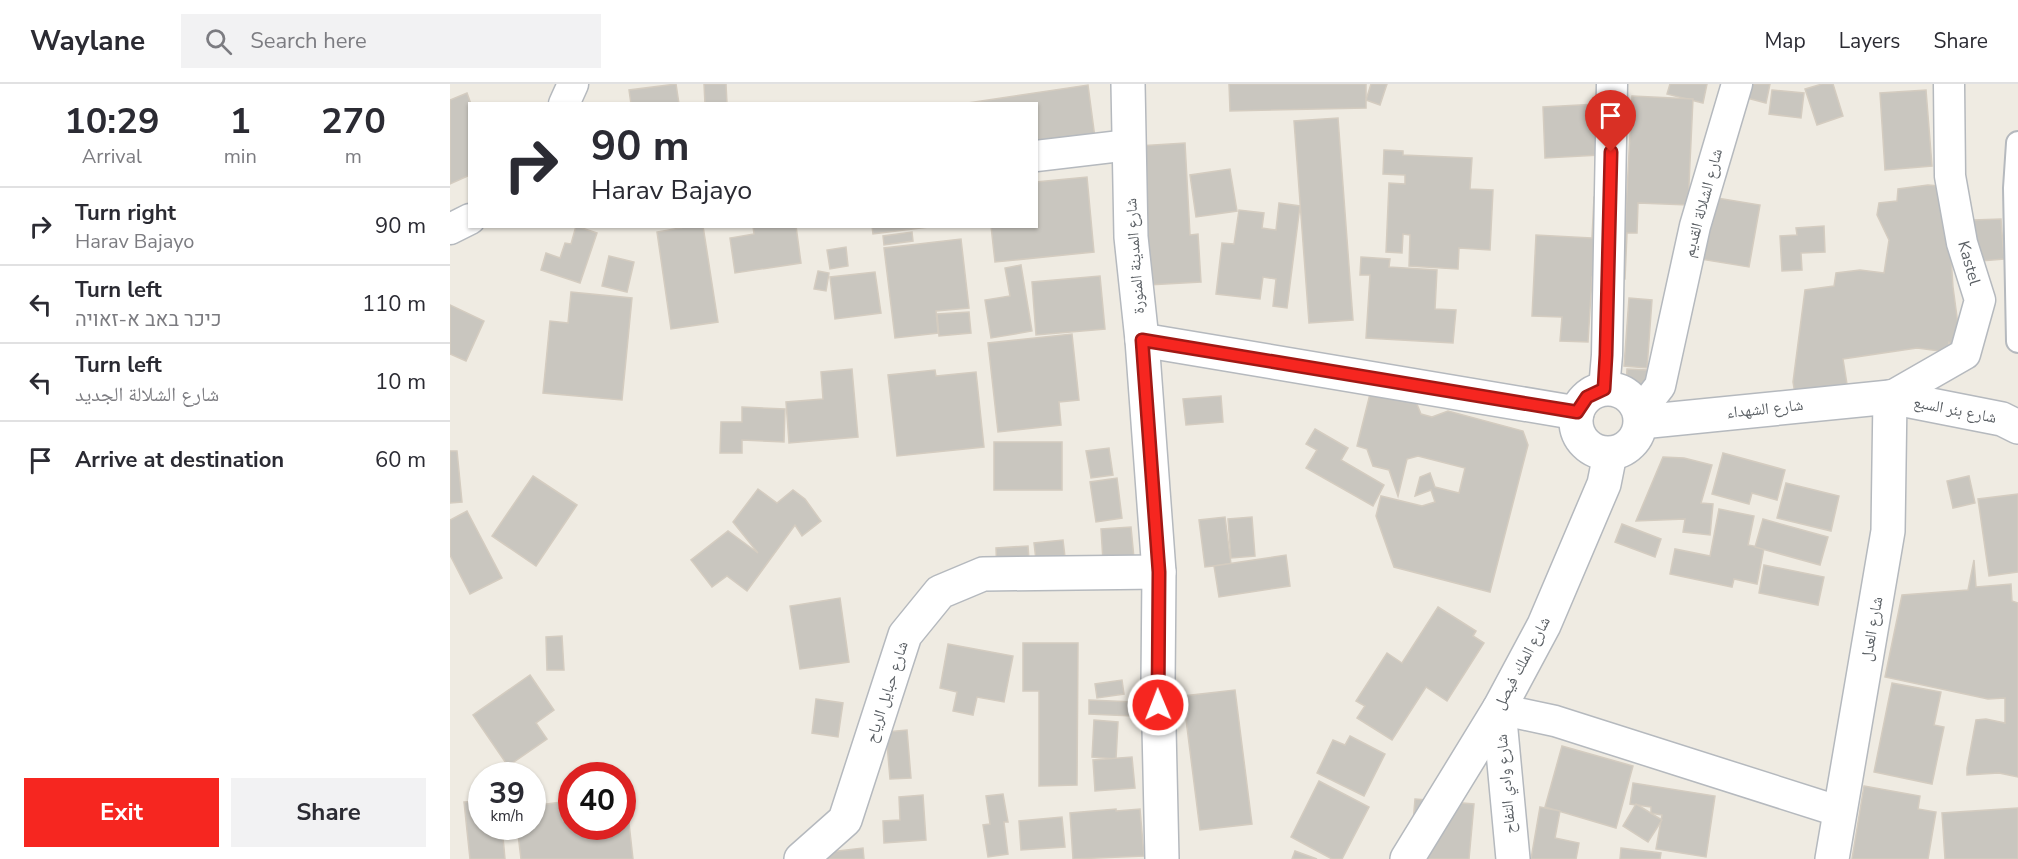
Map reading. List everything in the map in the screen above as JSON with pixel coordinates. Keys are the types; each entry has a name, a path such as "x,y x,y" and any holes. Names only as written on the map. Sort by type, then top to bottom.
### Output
{"street":[{"path":"565,102 573,84"},
{"name":"شارع المدينة المنورة","path":"1128,84 1131,237 1142,340 1159,572 1161,859"},
{"path":"1604,389 1612,84"},
{"name":"شارع الشلالة القديم","path":"1640,418 1660,387 1695,226 1737,84"},
{"name":"Kastel","path":"1890,397 1965,354 1980,300 1962,243 1950,176 1949,84"},
{"path":"2018,143 2015,188 2018,341"},
{"path":"1038,156 1129,145"},
{"path":"450,229 468,220"},
{"path":"1142,340 1577,412"},
{"path":"1604,389 1622,392 1630,398 1640,418 1635,440 1620,452 1610,454 1591,448 1584,442 1578,433 1576,423 1577,412 1587,397 1604,389"},
{"name":"شارع الشهداء","path":"1640,418 1890,397"},
{"name":"شارع بئر السبع","path":"1890,397 2002,418 2018,428"},
{"name":"شارع العدل","path":"1832,859 1888,531 1890,397"},
{"name":"شارع الملك فيصل","path":"1407,859 1499,709 1544,625 1604,484 1610,454"},
{"name":"شارع حبايل الرياح","path":"801,859 845,820 905,635 940,592 982,574 1159,572"},
{"path":"1499,709 1555,721 1841,812"},
{"name":"شارع وادي التفاح","path":"1499,709 1513,859"}],"building":[{"path":"676,84 679,102 631,102 629,90"},
{"path":"704,84 726,84 727,102 705,102"},
{"path":"1229,84 1366,84 1366,108 1230,111"},
{"path":"1371,84 1387,84 1380,105 1366,100"},
{"path":"1670,84 1707,84 1703,103 1667,94"},
{"path":"1747,84 1770,84 1766,103 1743,97"},
{"path":"1822,84 1833,84 1843,116 1817,125 1805,89"},
{"path":"1088,85 1097,153 1038,147 1038,102 974,102"},
{"path":"1772,90 1804,93 1801,118 1769,114"},
{"path":"1926,90 1932,166 1885,170 1880,93"},
{"path":"467,93 470,102 468,102 468,176 450,184 450,100"},
{"path":"1632,96 1693,99 1688,205 1638,203 1637,233 1627,233 1625,279 1592,277 1588,342 1560,341 1562,317 1532,316 1536,235 1592,238 1594,197 1612,198 1610,229 1625,230"},
{"path":"1597,104 1600,155 1545,158 1543,107"},
{"path":"1338,118 1353,320 1309,323 1294,121"},
{"path":"1185,143 1190,235 1198,234 1201,282 1130,286 1122,147"},
{"path":"1384,150 1403,151 1403,155 1472,158 1470,189 1493,190 1490,250 1459,248 1458,269 1409,266 1410,235 1403,234 1402,253 1386,252 1389,183 1405,184 1405,175 1383,174"},
{"path":"1230,169 1237,211 1196,217 1190,175"},
{"path":"1087,177 1094,252 995,262 991,228 1038,228 1038,182"},
{"path":"1928,185 1939,186 1951,256 1959,332 1956,359 1949,343 1947,352 1917,348 1843,359 1847,384 1839,388 1795,394 1793,382 1805,290 1834,286 1836,273 1860,270 1884,273 1889,240 1877,215 1879,203 1897,201 1898,189"},
{"path":"1711,197 1760,205 1749,267 1700,259"},
{"path":"1279,203 1300,206 1287,308 1273,306 1276,279 1263,277 1260,299 1216,294 1222,243 1234,244 1239,210 1264,213 1262,228 1276,230"},
{"path":"2001,219 2004,259 1981,261 1973,220"},
{"path":"1824,226 1825,252 1801,253 1802,270 1782,271 1780,236 1797,235 1796,228"},
{"path":"575,228 597,233 580,283 541,270 546,253 560,258 565,243 571,244"},
{"path":"680,228 703,228 718,322 671,329 657,232"},
{"path":"753,228 796,228 801,263 735,273 730,238 754,234"},
{"path":"872,228 921,228 873,234"},
{"path":"912,232 913,241 884,245 883,236"},
{"path":"961,239 969,308 936,311 938,333 895,338 884,248"},
{"path":"846,247 848,266 830,269 827,250"},
{"path":"609,256 634,262 627,292 602,286"},
{"path":"1361,257 1390,259 1389,267 1437,270 1435,309 1456,310 1453,343 1366,338 1370,275 1360,275"},
{"path":"1021,265 1032,331 991,338 985,300 1010,296 1005,268"},
{"path":"818,271 829,273 826,291 814,289"},
{"path":"875,272 881,313 835,319 830,277"},
{"path":"1100,276 1105,329 1036,335 1032,282"},
{"path":"571,292 632,298 622,400 543,393 550,321 568,323"},
{"path":"1629,298 1652,300 1647,368 1624,366"},
{"path":"450,305 484,321 466,361 450,354"},
{"path":"969,312 971,333 939,336 937,314"},
{"path":"1072,334 1079,400 1059,402 1061,425 998,432 988,343"},
{"path":"852,369 858,437 789,443 786,402 823,399 821,372"},
{"path":"1627,369 1648,370 1647,385 1626,384"},
{"path":"935,370 936,376 976,372 984,447 897,456 888,375"},
{"path":"1371,390 1416,402 1421,414 1432,417 1448,411 1523,431 1528,445 1490,592 1394,567 1376,516 1381,496 1422,506 1435,502 1431,490 1415,496 1420,477 1430,473 1435,487 1459,493 1465,468 1418,456 1407,459 1398,496 1389,470 1373,466 1367,449 1357,446"},
{"path":"1221,396 1223,422 1186,425 1183,399"},
{"path":"742,407 785,409 784,442 742,440 742,453 720,453 721,422 742,422"},
{"path":"1315,429 1348,448 1341,460 1384,485 1373,506 1306,468 1317,450 1306,444"},
{"path":"994,442 1062,442 1062,490 994,490"},
{"path":"1109,448 1113,475 1091,478 1086,451"},
{"path":"450,451 457,451 462,502 450,503"},
{"path":"1723,453 1785,470 1777,500 1752,493 1749,504 1712,494"},
{"path":"1663,457 1684,458 1712,465 1701,503 1713,504 1710,535 1683,532 1685,519 1636,521"},
{"path":"533,476 577,505 536,566 492,536"},
{"path":"1969,476 1975,503 1953,508 1947,481"},
{"path":"1117,478 1122,518 1096,522 1090,482"},
{"path":"1786,483 1839,496 1831,531 1777,518"},
{"path":"758,489 777,503 793,490 805,499 821,521 802,536 795,525 747,591 727,576 712,587 691,560 728,531 758,553 733,522"},
{"path":"2018,494 2018,572 1989,576 1978,499"},
{"path":"1719,509 1754,516 1748,545 1764,548 1757,584 1734,579 1732,587 1670,574 1675,549 1710,556"},
{"path":"467,511 502,578 470,594 450,555 450,520"},
{"path":"1225,517 1231,564 1205,567 1199,520"},
{"path":"1252,517 1255,556 1231,558 1228,519"},
{"path":"1763,519 1828,537 1820,565 1755,547"},
{"path":"1622,524 1661,539 1655,557 1615,542"},
{"path":"1131,527 1134,558 1103,561 1101,529"},
{"path":"1063,540 1066,565 1037,569 1034,543"},
{"path":"1028,546 1030,574 997,575 996,548"},
{"path":"1286,555 1290,586 1219,597 1214,566"},
{"path":"1974,560 1976,587 2011,584 2012,601 2018,603 2018,777 1999,773 1967,775 1976,720 1986,719 2005,723 2005,698 1988,699 1885,677 1902,595 1968,590"},
{"path":"1764,565 1824,577 1818,605 1759,593"},
{"path":"840,598 849,662 800,669 790,606"},
{"path":"1438,607 1476,631 1473,636 1484,643 1447,701 1426,687 1392,740 1357,718 1365,706 1356,701 1387,653 1402,663"},
{"path":"562,636 564,670 547,670 546,637"},
{"path":"1023,643 1078,643 1077,785 1039,786 1039,691 1023,691"},
{"path":"948,644 1013,656 1004,702 977,697 973,715 953,711 957,692 940,688"},
{"path":"530,675 554,710 536,723 547,739 514,762 505,762 473,715"},
{"path":"1122,680 1124,694 1097,698 1095,684"},
{"path":"1892,683 1941,692 1934,725 1944,727 1932,784 1874,772"},
{"path":"1235,690 1252,824 1200,830 1183,696"},
{"path":"816,699 843,703 838,737 812,733"},
{"path":"1089,700 1134,702 1133,716 1089,714"},
{"path":"1094,720 1118,722 1116,759 1092,757"},
{"path":"907,730 911,778 890,779 886,732"},
{"path":"1350,736 1385,754 1364,796 1317,773 1333,740 1345,745"},
{"path":"1562,746 1633,766 1616,828 1545,807"},
{"path":"1132,757 1135,788 1095,791 1093,760"},
{"path":"1319,781 1369,807 1342,859 1332,859 1291,837"},
{"path":"1633,783 1715,796 1706,857 1656,849 1662,815 1651,813 1651,807 1630,804"},
{"path":"1864,786 1920,796 1918,809 1936,812 1928,859 1852,859"},
{"path":"1003,794 1008,822 1004,822 1008,854 988,857 983,825 990,824 986,796"},
{"path":"923,795 926,840 884,843 883,821 900,820 899,797"},
{"path":"1415,799 1474,804 1469,859 1410,859"},
{"path":"464,802 468,802 468,840"},
{"path":"558,802 558,840 631,840 633,859 521,859 519,840 546,840 546,804"},
{"path":"1636,804 1662,820 1648,842 1623,826"},
{"path":"1540,807 1560,811 1555,838 1579,843 1576,859 1531,859"},
{"path":"2018,808 2018,859 1945,859 1942,813"},
{"path":"1116,809 1116,811 1140,809 1144,856 1073,859 1070,813"},
{"path":"1062,817 1065,847 1021,850 1019,821"},
{"path":"468,840 503,840 505,859 470,859"},
{"path":"863,848 864,859 822,859 821,853"},
{"path":"1621,848 1661,853 1660,859 1620,859"},
{"path":"1295,851 1317,859 1292,859"}],"route":[{"path":"1158,705 1159,572 1142,340 1577,412 1587,397 1604,389 1611,152"}]}
